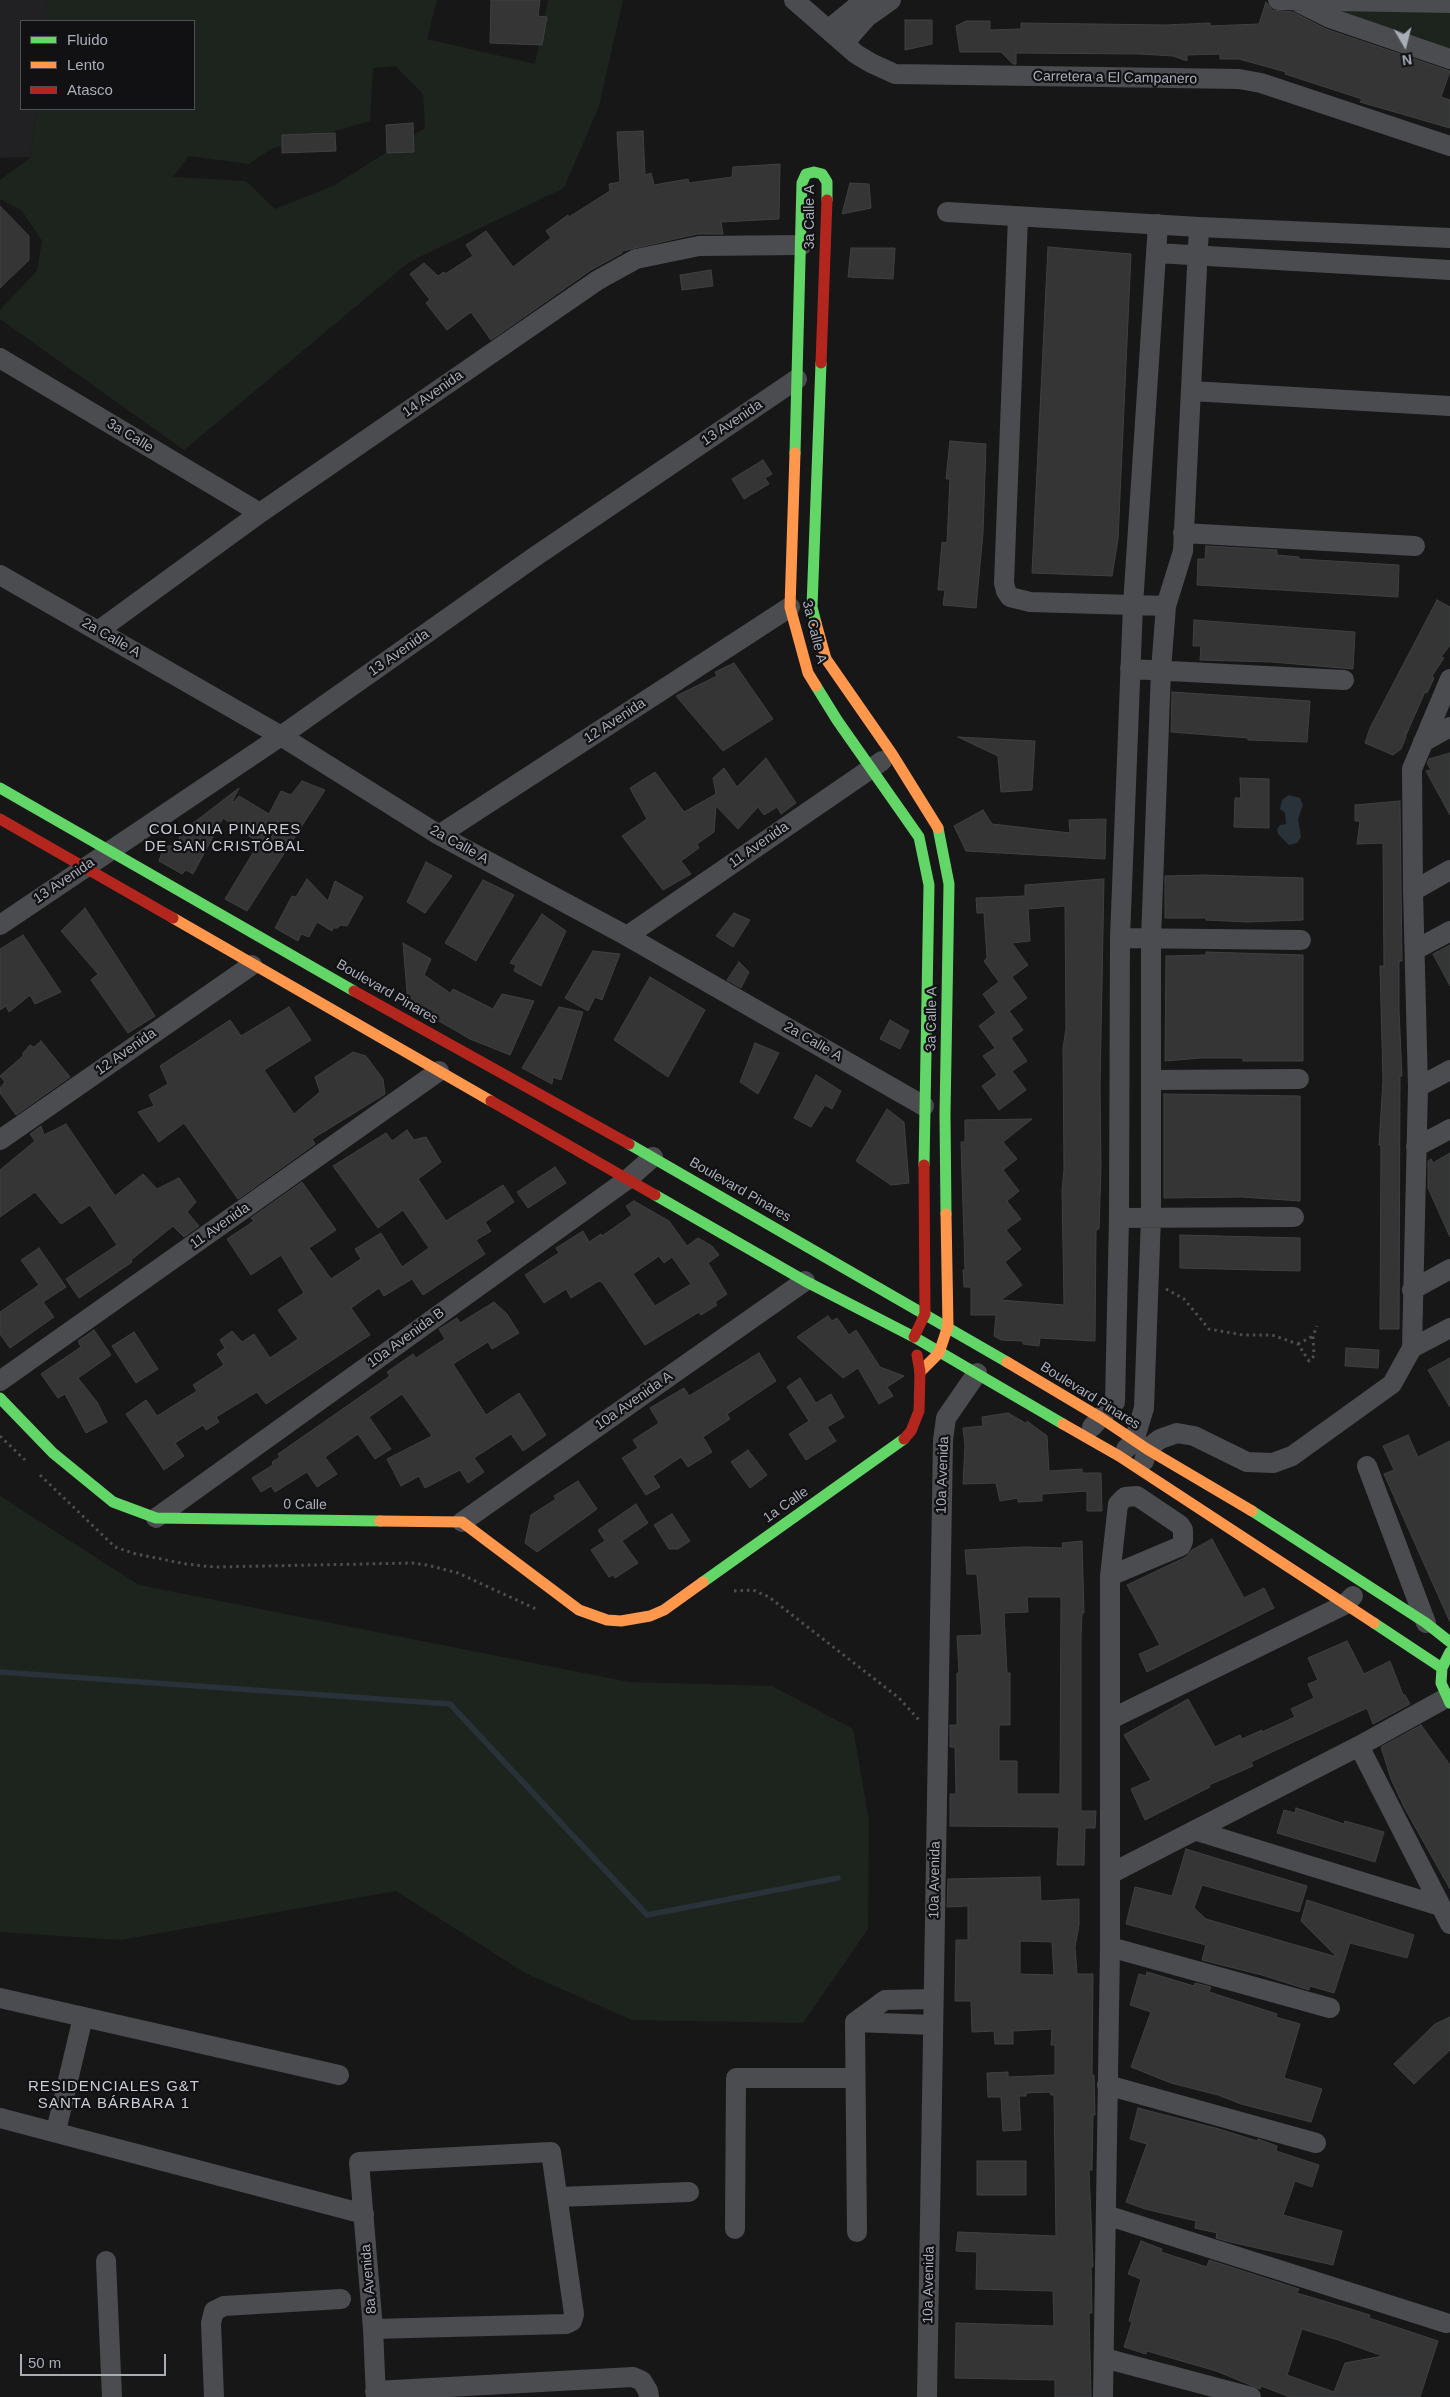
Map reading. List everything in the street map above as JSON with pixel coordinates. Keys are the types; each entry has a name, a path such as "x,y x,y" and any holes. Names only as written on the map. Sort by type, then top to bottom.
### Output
{"street":[{"name":"Carretera a El Campanero","path":"794,0 870,64 895,74 909,76 1239,79 1261,82 1450,146"},
{"path":"829,29 856,7 868,0"},
{"path":"844,42 867,17 891,0"},
{"path":"1278,0 1450,3"},
{"path":"1296,0 1330,18 1450,59"},
{"name":"3a Calle A","path":"914,1337 925,1314 924,1106 929,885 919,837 837,720 808,673 790,607 802,245 802,184 806,174 814,172 822,174 827,182 827,202 812,607 826,659 892,754 938,829 949,884 945,1114 948,1326 939,1353"},
{"path":"947,212 1199,227 1450,238"},
{"path":"1018,216 1004,583 1006,591 1010,597 1030,602 1166,606"},
{"path":"1084,1435 1115,1402 1119,1218 1120,938 1133,605 1158,224"},
{"path":"1142,1470 1140,1445 1144,1408 1151,1217 1152,939 1162,670 1166,606 1182,551 1184,533 1199,227"},
{"path":"1396,267 1397,236"},
{"name":"14 Avenida","path":"98,631 260,513 598,280 636,259 699,246 802,245"},
{"path":"1156,252 1450,270"},
{"name":"3a Calle","path":"0,358 260,513"},
{"name":"13 Avenida","path":"0,925 281,736 533,558 797,379"},
{"path":"1191,392 1450,406"},
{"path":"1184,533 1415,546"},
{"name":"2a Calle A","path":"0,575 281,736 440,835 627,936 924,1106"},
{"name":"12 Avenida","path":"440,835 790,607"},
{"path":"1130,668 1344,680"},
{"path":"1119,1456 1140,1445 1178,1433 1194,1436 1247,1462 1273,1464 1292,1456 1392,1384 1412,1348 1418,1087 1412,769 1450,679"},
{"path":"1423,742 1450,727"},
{"name":"11 Avenida","path":"627,936 892,754"},
{"name":"Boulevard Pinares","path":"0,788 461,1052 653,1157 948,1326 1101,1418 1140,1445 1274,1524 1426,1623 1450,1642"},
{"path":"0,819 805,1281 914,1337 1084,1435 1142,1470 1442,1668"},
{"path":"1413,891 1450,870"},
{"path":"1415,950 1450,931"},
{"path":"1120,938 1301,940"},
{"name":"12 Avenida","path":"0,1140 252,965"},
{"path":"1418,1087 1450,1070"},
{"name":"11 Avenida","path":"0,1381 439,1071"},
{"path":"1151,1080 1299,1079"},
{"path":"1416,1147 1450,1128"},
{"name":"10a Avenida B","path":"156,1518 628,1179 653,1157"},
{"path":"1119,1218 1294,1217"},
{"path":"1412,1290 1450,1269"},
{"name":"10a Avenida A","path":"462,1522 805,1281"},
{"path":"1412,1348 1450,1328"},
{"name":"1a Calle","path":"462,1522 579,1610 607,1620 621,1621 650,1616 664,1610 904,1439 911,1431 919,1411 920,1372 914,1337"},
{"path":"920,1372 939,1353"},
{"name":"10a Avenida","path":"927,2397 942,1440 946,1418 977,1373"},
{"name":"0 Calle","path":"0,1398 52,1453 113,1502 156,1518 462,1522"},
{"path":"1368,1466 1426,1623"},
{"path":"1103,2397 1110,1947 1110,1576"},
{"path":"1111,1719 1344,1605 1366,1585"},
{"path":"1110,1874 1448,1701 1442,1683 1442,1668 1450,1652"},
{"path":"1359,1746 1450,1924"},
{"path":"1197,1831 1440,1906"},
{"path":"1110,1947 1330,2008"},
{"path":"0,1998 339,2075"},
{"path":"854,2022 885,2000 933,1999"},
{"path":"56,2131 84,2017"},
{"path":"854,2022 932,2025"},
{"path":"854,2022 857,2232"},
{"path":"735,2229 736,2078 855,2078"},
{"path":"1107,2085 1316,2143"},
{"path":"0,2118 56,2131 364,2214"},
{"name":"8a Avenida","path":"376,2394 373,2328 359,2162 546,2151 553,2156 559,2197"},
{"path":"373,2328 566,2324 572,2321 574,2314 559,2197 689,2192"},
{"path":"1106,2215 1446,2323"},
{"path":"106,2261 112,2397"},
{"path":"214,2397 211,2323 214,2311 224,2306 341,2299"},
{"path":"1104,2358 1251,2397"},
{"path":"376,2394 633,2377 642,2380 648,2391 648,2397"}],"path":[{"path":"1148,1286 1161,1287 1184,1299 1209,1329 1243,1335 1272,1336 1298,1344 1309,1361 1314,1356 1313,1336 1317,1326"},
{"path":"1298,1344 1313,1336"},
{"path":"0,1436 29,1464"},
{"path":"36,1471 115,1547 136,1554 186,1564 214,1567 412,1563 427,1565 458,1573 541,1611"},
{"path":"728,1592 744,1589 753,1590 769,1598 899,1698 938,1741"}],"shaded area":[{"path":"0,0 47,0 45,20 20,20 20,110 36,110 31,157 0,158"},
{"path":"47,0 437,0 427,39 535,64 548,0 623,0 599,106 564,188 409,262 184,450 0,319 0,310 37,271 42,241 22,211 0,199 0,180 31,157 36,110 195,110 195,20 45,20","holes":["395,66 423,94 425,128 333,186 275,209 246,181 173,177 189,156 249,164 271,149 370,121 373,68"]},
{"path":"1340,5 1450,8 1450,51 1337,12"},
{"path":"1289,795 1300,798 1303,805 1298,819 1301,837 1297,843 1289,845 1278,834 1277,829 1280,825 1286,824 1285,813 1280,809 1282,800"},
{"path":"0,1496 139,1585 629,1682 772,1686 853,1729 869,1821 868,1929 803,2023 632,2020 527,1974 396,1891 121,1940 0,1932"}],"building":[{"path":"491,0 540,0 538,16 547,17 542,45 490,43"},
{"path":"1266,2 1272,10 1293,12 1326,29 1450,71 1441,97 1450,100 1450,128 1360,102 1362,99 1285,74 1286,72 1239,59 1220,59 1220,54 1187,55 1187,61 1173,56 1140,54 1016,53 1016,64 1013,64 1001,52 960,52 956,26 966,21 990,21 990,30 1021,29 1021,23 1166,25 1210,23 1210,26 1259,24"},
{"path":"905,20 932,20 932,44 905,50"},
{"path":"413,123 414,152 387,153 386,125"},
{"path":"643,131 645,175 651,173 654,185 688,179 689,183 732,177 733,167 780,164 779,219 721,222 723,234 697,234 622,251 622,253 591,270 491,340 471,312 447,330 426,303 430,300 410,274 424,263 438,276 444,272 445,274 473,256 466,245 486,231 513,267 551,238 546,231 568,215 569,217 610,191 609,184 620,182 617,132"},
{"path":"335,133 336,151 282,153 282,135"},
{"path":"850,183 869,184 871,208 842,214"},
{"path":"0,206 29,236 29,260 0,288"},
{"path":"1048,247 1131,254 1118,539 1112,576 1032,573"},
{"path":"851,248 895,248 893,279 848,277"},
{"path":"711,270 713,286 682,290 680,275"},
{"path":"950,441 986,444 983,533 976,608 943,605 945,590 938,590 942,542 947,543 950,479 946,479"},
{"path":"763,460 772,474 765,478 769,484 744,499 732,479"},
{"path":"1206,546 1277,550 1277,555 1299,557 1299,559 1399,565 1398,597 1197,585 1198,559 1205,559"},
{"path":"1437,600 1450,607 1450,645 1441,657 1444,658 1432,676 1434,678 1427,693 1425,692 1406,735 1404,730 1406,737 1401,749 1393,755 1365,743 1370,728"},
{"path":"1194,620 1355,632 1353,669 1272,662 1200,660 1201,646 1193,646"},
{"path":"734,663 773,719 723,751 676,696 717,676 715,672"},
{"path":"1172,692 1310,701 1307,742 1248,740 1248,738 1171,732"},
{"path":"958,737 1035,741 1032,790 1001,792 998,756"},
{"path":"1450,753 1450,815 1426,771 1431,770 1427,763 1429,759"},
{"path":"766,758 796,803 781,814 777,807 764,815 758,807 738,829 716,806 714,832 697,844 699,848 681,861 691,874 663,890 622,836 647,819 630,788 655,772 684,812 716,794 713,778 724,768 737,787"},
{"path":"1240,778 1269,779 1269,828 1234,827 1235,798 1241,798"},
{"path":"302,781 325,790 247,911 225,899 259,843 223,818 193,874 186,870 182,874 159,861 164,846 175,846 182,833 186,835 192,824 239,788 232,802 239,796 269,814 281,791 291,795"},
{"path":"1400,801 1402,961 1399,961 1399,1011 1402,1076 1400,1076 1399,1329 1380,1329 1381,1145 1379,1145 1383,1081 1380,966 1384,966 1383,843 1357,844 1360,821 1355,821 1355,805"},
{"path":"983,810 992,824 1070,833 1069,820 1106,819 1105,859 966,851 954,826"},
{"path":"426,862 452,876 425,913 407,902"},
{"path":"1203,875 1303,878 1303,920 1247,922 1206,920 1206,918 1165,918 1165,876"},
{"path":"307,879 328,901 335,881 363,897 347,926 341,925 333,928 332,931 317,922 309,937 301,934 298,941 275,928 292,896 296,897"},
{"path":"1104,879 1100,1086 1101,1168 1099,1229 1096,1230 1095,1341 1040,1338 1039,1346 1023,1344 1023,1341 1001,1340 994,1336 996,1315 971,1315 971,1287 964,1287 961,1142 965,1142 965,1120 1032,1119 1003,1142 1017,1159 1003,1170 1019,1191 1007,1201 1021,1219 1006,1230 1021,1249 1005,1262 1022,1285 1001,1300 1064,1305 1062,1190 1064,1170 1063,1048 1066,1028 1065,906 1028,909 1030,941 1012,943 1028,965 1012,977 1027,998 1009,1011 1023,1030 1011,1038 1027,1061 1012,1071 1026,1090 999,1110 982,1086 997,1075 983,1056 995,1048 979,1026 996,1013 983,994 999,982 984,961 987,958 984,913 977,913 976,898 1025,896 1025,885"},
{"path":"483,880 514,895 476,961 445,943"},
{"path":"85,908 155,1016 128,1033 91,980 98,974 61,931"},
{"path":"734,913 750,920 733,947 716,936"},
{"path":"542,914 566,931 541,986 514,971 516,965 510,963"},
{"path":"23,935 61,992 35,1004 30,995 9,1012 6,1006 0,1010 0,949"},
{"path":"403,943 431,959 424,975 450,993 453,989 493,1009 502,994 534,1001 510,1055 470,1039 408,1003"},
{"path":"1450,945 1450,986 1433,954"},
{"path":"593,951 620,954 602,1000 595,997 588,1011 565,998"},
{"path":"1206,952 1303,955 1303,1061 1243,1061 1243,1058 1201,1058 1165,1061 1166,956 1206,955"},
{"path":"739,962 749,972 741,988 727,980"},
{"path":"650,977 705,1010 668,1077 614,1040"},
{"path":"289,1007 311,1040 264,1070 294,1114 320,1092 315,1077 353,1052 366,1056 383,1079 385,1094 312,1139 315,1144 238,1199 184,1123 159,1142 138,1112 154,1106 149,1095 168,1084 160,1066 230,1020 241,1036"},
{"path":"559,1007 583,1012 561,1080 553,1077 552,1084 522,1068"},
{"path":"890,1020 909,1031 900,1049 880,1039"},
{"path":"41,1041 70,1077 16,1115 0,1093 0,1088 5,1082 0,1076 23,1056 23,1053 30,1045 34,1047"},
{"path":"755,1043 779,1053 758,1094 740,1082"},
{"path":"816,1075 841,1091 832,1109 825,1105 811,1127 794,1118"},
{"path":"1164,1094 1300,1096 1300,1201 1242,1197 1164,1198"},
{"path":"887,1109 904,1122 909,1183 891,1185 856,1161"},
{"path":"66,1124 115,1196 143,1174 157,1189 179,1178 196,1202 187,1212 199,1226 184,1237 173,1226 131,1260 132,1262 79,1298 66,1279 117,1245 90,1205 61,1224 35,1192 0,1217 0,1170 35,1141 30,1134 41,1126 44,1135"},
{"path":"407,1130 414,1140 426,1137 441,1162 418,1179 446,1221 503,1185 514,1202 485,1222 491,1231 476,1240 485,1254 423,1295 412,1279 384,1296 379,1288 351,1308 370,1335 266,1404 257,1392 216,1417 219,1422 206,1430 203,1425 175,1443 184,1456 164,1470 126,1414 146,1400 157,1416 197,1391 193,1385 224,1365 217,1354 225,1348 220,1340 232,1331 242,1342 254,1334 270,1358 298,1339 278,1310 304,1293 281,1255 251,1275 227,1239 254,1221 251,1218 302,1182 336,1230 309,1248 331,1279 361,1259 355,1249 381,1233 402,1267 429,1248 403,1210 378,1228 333,1166 386,1133 392,1141"},
{"path":"1450,1153 1450,1237 1428,1188 1428,1161 1431,1159 1433,1163"},
{"path":"555,1167 566,1183 528,1208 517,1192"},
{"path":"634,1201 669,1221 687,1246 698,1238 712,1246 719,1255 708,1263 727,1294 715,1302 717,1305 701,1315 699,1312 645,1345 602,1282 599,1281 571,1298 566,1289 544,1303 525,1275 559,1253 556,1248 583,1231 589,1242 601,1234 602,1236 632,1215 626,1206","holes":["659,1256 664,1263 672,1257 691,1284 655,1306 633,1274"]},
{"path":"1180,1235 1300,1238 1300,1271 1180,1268"},
{"path":"39,1248 66,1287 43,1302 54,1317 10,1348 0,1334 0,1312 39,1285 21,1260"},
{"path":"494,1302 507,1314 519,1333 492,1349 488,1342 453,1364 486,1415 519,1393 546,1435 523,1451 511,1434 474,1458 484,1472 468,1483 460,1470 425,1488 419,1476 401,1486 387,1459 432,1436 402,1394 369,1417 391,1449 375,1459 358,1434 325,1457 337,1474 317,1487 307,1472 275,1492 271,1486 261,1492 252,1478 273,1465 272,1462 280,1457 278,1454 390,1376 387,1372 413,1354 416,1358 445,1339 439,1329 457,1318 460,1323"},
{"path":"828,1316 832,1321 837,1318 849,1335 856,1330 880,1367 904,1376 887,1387 893,1396 879,1404 858,1368 843,1378 797,1337"},
{"path":"94,1330 111,1355 78,1378 97,1402 107,1422 86,1433 65,1394 58,1398 41,1374 81,1347 78,1341"},
{"path":"134,1332 158,1369 136,1383 112,1346"},
{"path":"1346,1348 1379,1350 1378,1368 1345,1366"},
{"path":"759,1353 776,1381 727,1414 730,1419 703,1437 712,1452 688,1467 681,1457 653,1476 660,1487 646,1495 622,1458 638,1448 633,1440 659,1423 650,1408 684,1388 689,1396"},
{"path":"1450,1358 1450,1407 1428,1370"},
{"path":"800,1378 816,1403 831,1394 844,1417 827,1427 836,1441 806,1460 789,1434 809,1421 787,1387"},
{"path":"1008,1413 1027,1424 1027,1421 1047,1436 1049,1471 1082,1469 1082,1473 1101,1473 1102,1511 1087,1511 1087,1491 1042,1494 1042,1501 1018,1502 1018,1498 1000,1501 996,1483 963,1484 965,1445 963,1428 983,1426 982,1417"},
{"path":"1408,1435 1418,1457 1450,1441 1450,1622 1384,1474 1394,1470 1383,1446"},
{"path":"748,1450 767,1475 750,1488 731,1462"},
{"path":"578,1481 597,1509 537,1552 525,1543 531,1515 556,1499 554,1496"},
{"path":"636,1504 648,1523 622,1541 638,1563 615,1578 613,1575 609,1577 591,1550 605,1541 598,1530"},
{"path":"672,1514 690,1541 678,1549 669,1549 654,1525"},
{"path":"1212,1539 1244,1598 1264,1588 1274,1608 1147,1672 1139,1654 1160,1645 1127,1585 1186,1557 1192,1550"},
{"path":"1082,1541 1084,1613 1082,1613 1081,1637 1081,1811 1096,1811 1095,1828 1085,1828 1084,1865 1057,1865 1059,1827 950,1826 950,1794 956,1794 955,1747 950,1747 950,1725 957,1725 957,1673 959,1673 957,1636 982,1635 977,1574 967,1574 965,1550 1025,1547 1063,1548 1062,1543","holes":["1027,1597 1061,1597 1060,1794 1017,1794 1017,1761 999,1761 999,1725 1010,1725 1010,1673 1007,1673 1004,1613 1028,1612"]},
{"path":"1347,1641 1364,1674 1390,1661 1403,1695 1405,1695 1410,1704 1373,1724 1367,1708 1251,1762 1253,1766 1209,1785 1210,1787 1145,1820 1131,1789 1151,1780 1124,1735 1188,1699 1215,1747 1240,1735 1242,1739 1262,1730 1262,1732 1295,1717 1291,1709 1314,1698 1308,1684 1318,1680 1308,1658"},
{"path":"1421,1725 1450,1765 1450,1889 1404,1807 1391,1779 1381,1747"},
{"path":"1296,1808 1344,1824 1345,1821 1384,1832 1375,1862 1277,1833 1284,1810 1295,1813"},
{"path":"1186,1849 1307,1886 1299,1912 1202,1885 1194,1908 1206,1919 1337,1957 1301,1921 1307,1900 1414,1935 1407,1958 1350,1943 1334,1993 1310,1986 1309,1990 1262,1975 1202,1960 1206,1945 1126,1924 1135,1887 1172,1896"},
{"path":"1040,1877 1041,1901 1079,1899 1079,1925 1075,1947 1077,1974 1093,1974 1092,2075 1094,2075 1095,2115 1093,2115 1092,2170 1089,2170 1093,2267 1091,2267 1092,2313 1089,2313 1091,2397 1055,2397 1055,2380 955,2378 956,2323 1054,2326 1053,2291 976,2289 977,2252 956,2251 958,2232 1056,2236 1054,2095 1051,2095 1050,2092 1026,2093 1026,2096 1019,2096 1021,2130 1003,2131 1001,2097 988,2097 987,2073 1008,2072 1008,2077 1055,2075 1055,2045 1051,2045 1052,2029 1013,2031 1013,2044 995,2044 994,2031 972,2032 971,2001 955,2001 956,1940 968,1940 968,1906 947,1907 948,1879","holes":["1020,1941 1052,1942 1054,1975 1020,1974"]},
{"path":"1147,1972 1194,1986 1195,1983 1211,1987 1209,1992 1277,2014 1276,2017 1300,2024 1284,2078 1322,2089 1311,2122 1171,2083 1131,2067 1151,2012 1130,2005 1139,1974 1146,1976"},
{"path":"1450,2017 1450,2050 1414,2084 1394,2064 1435,2024"},
{"path":"1138,2108 1257,2141 1258,2139 1277,2146 1276,2151 1319,2165 1312,2187 1295,2181 1283,2215 1342,2231 1333,2265 1216,2238 1217,2233 1195,2228 1196,2221 1145,2209 1126,2202 1147,2144 1130,2139"},
{"path":"977,2161 1026,2161 1026,2195 977,2195"},
{"path":"1141,2241 1162,2249 1161,2252 1207,2267 1209,2260 1299,2289 1297,2293 1370,2315 1369,2318 1438,2341 1420,2397 1290,2397 1261,2386 1260,2389 1216,2371 1147,2351 1146,2354 1124,2347 1132,2322 1129,2321 1141,2279 1128,2274","holes":["1302,2329 1383,2356 1345,2363 1334,2392 1287,2375"]}],"waterway":[{"path":"0,1672 450,1704 647,1915 838,1878"}],"traffic: fast":[{"path":"795,453 802,183 806,174 814,172 822,174 827,182 827,200"},
{"path":"816,623 812,607 821,363"},
{"path":"816,686 837,720 919,837 929,885 924,1165"},
{"path":"0,788 354,991"},
{"path":"938,828 949,884 945,1114 946,1214"},
{"path":"629,1144 1007,1362"},
{"path":"655,1195 805,1281 914,1337 1063,1424"},
{"path":"0,1398 53,1453 113,1502 156,1518 380,1521"},
{"path":"703,1582 904,1439"},
{"path":"1252,1511 1426,1623 1450,1642"},
{"path":"1374,1623 1442,1668"},
{"path":"1450,1652 1442,1668 1441,1683 1450,1703"}],"traffic: slow":[{"path":"795,453 790,607 808,673 816,686"},
{"path":"816,623 826,659 892,754 938,828"},
{"path":"173,918 491,1101"},
{"path":"920,1372 939,1353 948,1326 946,1214"},
{"path":"1007,1362 1101,1418 1147,1449 1252,1511"},
{"path":"1063,1424 1119,1456 1374,1623"},
{"path":"380,1521 462,1522 579,1610 607,1620 621,1621 650,1616 664,1610 703,1582"}],"traffic: jam":[{"path":"821,363 827,200"},
{"path":"0,819 173,918"},
{"path":"354,991 629,1144"},
{"path":"491,1101 655,1195"},
{"path":"914,1337 925,1314 924,1165"},
{"path":"904,1439 911,1431 919,1411 920,1372 917,1355"}],"district":[{"name":"COLONIA PINARES DE SAN CRISTÓBAL","path":"225,838"},
{"name":"RESIDENCIALES G&T SANTA BÁRBARA 1","path":"114,2096"}]}
